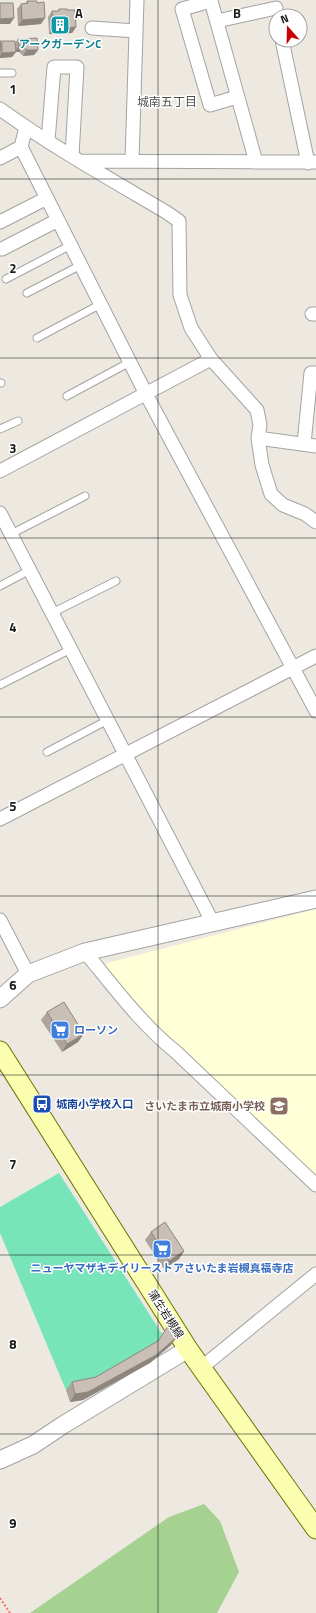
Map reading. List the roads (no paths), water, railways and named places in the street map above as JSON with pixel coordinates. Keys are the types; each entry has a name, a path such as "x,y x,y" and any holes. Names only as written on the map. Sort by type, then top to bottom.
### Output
{"main road":[{"name":"蒲生岩槻線","path":"0,1051 188,1349 316,1529"}],"street":[{"path":"132,161 137,0"},
{"path":"237,97 210,105 182,9 211,1 256,162"},
{"path":"217,21 268,10"},
{"path":"92,28 136,31"},
{"path":"76,159 312,163 284,48"},
{"path":"48,141 54,67 77,67 76,159"},
{"path":"0,109 76,159 179,221 180,295 191,328 211,359 257,410 260,424 258,438 262,465 271,494 283,505 306,514 316,522"},
{"path":"26,127 21,147 146,394 316,711"},
{"path":"0,158 21,147"},
{"path":"0,222 47,198"},
{"path":"2,249 58,220"},
{"path":"0,471 211,359"},
{"path":"258,438 310,445 311,373 316,373"},
{"path":"0,513 213,923"},
{"path":"0,819 316,656"},
{"path":"0,999 28,974 85,952 316,899"},
{"path":"0,920 28,974"},
{"path":"85,952 158,1038 176,1052 316,1185"},
{"path":"201,1368 316,1274"},
{"path":"0,1460 33,1445 63,1424 188,1349"}],"lane":[{"path":"0,73 12,73"},
{"path":"6,279 71,245"},
{"path":"27,293 81,266"},
{"path":"37,338 101,304"},
{"path":"66,396 130,362"},
{"path":"0,429 18,421"},
{"path":"11,534 85,496"},
{"path":"0,586 30,570"},
{"path":"52,613 116,580"},
{"path":"0,685 71,649"},
{"path":"47,752 108,720"}],"place":[{"name":"アークガーデンC","path":"60,25"},
{"name":"ローソン","path":"60,1030"},
{"name":"城南小学校入口","path":"42,1104"},
{"name":"さいたま市立城南小学校","path":"279,1106"},
{"name":"ニューヤマザキデイリーストアさいたま岩槻真福寺店","path":"162,1249"}],"district":[{"name":"城南五丁目","path":"167,102"}]}
